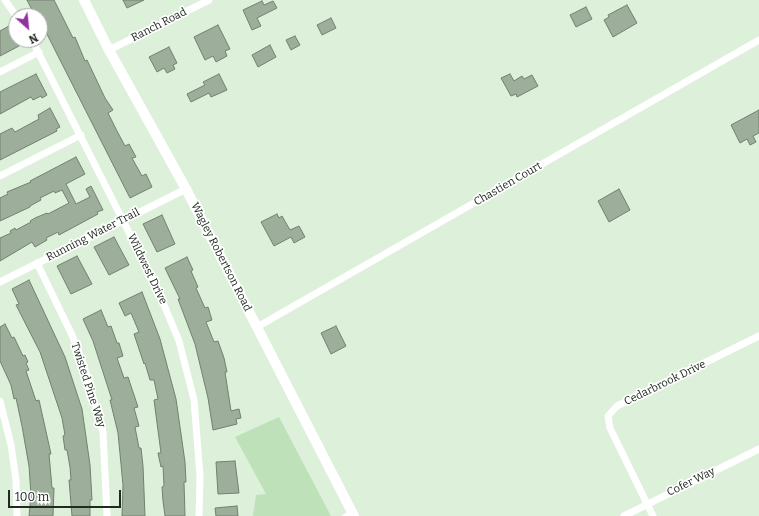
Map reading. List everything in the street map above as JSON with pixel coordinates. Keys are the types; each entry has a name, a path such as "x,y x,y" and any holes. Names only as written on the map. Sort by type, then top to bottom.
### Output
{"street":[{"name":"Wagley Robertson Road","path":"84,0 109,50 186,189 257,327 350,515"},
{"name":"Ranch Road","path":"109,50 209,0"},
{"name":"Chastien Court","path":"257,327 759,40"},
{"name":"Wildwest Drive","path":"37,48 169,314 187,369 194,400 200,476 199,516"},
{"path":"0,72 39,52"},
{"path":"0,176 80,135"},
{"name":"Running Water Trail","path":"0,282 123,219 186,189"},
{"name":"Twisted Pine Way","path":"37,263 72,335 83,363 103,432 107,516"},
{"name":"Cedarbrook Drive","path":"653,516 610,428 608,416 617,406 759,336"},
{"path":"0,401 11,445 16,480 17,516"},
{"name":"Cofer Way","path":"624,516 759,449"}],"green space":[{"path":"279,417 331,516 253,516 256,495 266,494 235,437"}],"building":[{"path":"27,0 54,0 73,38 75,37 85,61 87,60 105,98 113,110 108,113 117,131 125,146 129,144 136,157 132,158 142,176 146,174 152,187 130,198 48,36 48,8 31,8"},
{"path":"123,0 144,0 127,8"},
{"path":"262,1 264,5 273,1 277,8 257,18 261,26 252,30 243,10"},
{"path":"627,5 637,23 613,37 604,20 609,17 608,15"},
{"path":"586,7 592,19 576,27 570,15"},
{"path":"331,18 336,28 322,35 317,25"},
{"path":"218,25 230,49 225,51 227,56 216,62 213,56 205,60 194,37"},
{"path":"8,27 8,48 15,48 0,56 0,31"},
{"path":"295,36 300,45 291,50 286,40"},
{"path":"270,45 276,57 258,67 252,55"},
{"path":"169,47 177,63 173,65 175,69 167,73 164,68 157,72 149,57"},
{"path":"36,74 47,95 33,100 31,97 0,114 0,92"},
{"path":"219,74 227,90 211,97 209,93 191,102 187,94 205,85 203,82"},
{"path":"510,74 514,81 522,76 524,79 532,75 538,86 517,97 516,94 511,96 501,78"},
{"path":"50,108 60,127 56,129 57,131 0,160 0,134 12,128 15,132 39,119 38,115"},
{"path":"759,110 759,133 753,136 756,142 750,145 747,139 740,143 731,125"},
{"path":"76,157 85,174 66,184 76,204 90,197 86,189 91,186 103,210 97,212 98,214 59,235 58,232 46,238 47,240 35,247 32,242 0,261 0,238 11,233 10,231 15,228 16,230 31,222 30,221 35,218 47,213 48,214 69,203 62,190 55,193 54,191 40,198 41,200 30,207 0,221 0,198 8,194 7,192 31,182 30,181"},
{"path":"619,189 630,210 609,222 598,201"},
{"path":"277,214 279,218 282,216 290,230 299,226 305,237 294,243 291,237 274,246 261,222"},
{"path":"162,215 175,244 157,252 143,224"},
{"path":"114,237 129,265 109,275 94,247"},
{"path":"77,256 92,284 71,294 57,266"},
{"path":"187,257 198,287 196,288 205,308 208,307 212,320 206,322 214,342 218,341 224,358 231,411 239,409 241,418 236,419 237,424 213,430 208,398 195,344 178,299 180,299 165,268"},
{"path":"29,280 65,357 82,409 90,465 92,500 90,500 90,516 72,516 69,480 71,480 70,467 67,450 65,450 63,436 65,435 62,418 40,352 16,305 19,304 12,289"},
{"path":"142,292 160,339 176,399 185,462 185,516 165,516 162,487 164,486 163,466 161,467 158,453 161,453 154,400 158,399 154,380 150,380 145,363 144,364 134,334 139,332 131,313 125,316 119,303"},
{"path":"101,310 108,327 111,326 117,343 119,343 123,356 117,358 124,378 128,377 138,407 134,408 139,426 135,427 139,448 141,448 145,516 122,516 123,485 118,433 110,400 112,400 93,341 83,319"},
{"path":"5,324 12,338 14,337 23,356 25,355 29,370 26,371 36,401 39,400 51,454 49,454 52,488 54,488 53,516 29,516 31,495 29,466 22,426 16,398 14,399 11,385 0,361 0,327"},
{"path":"336,326 346,346 331,354 321,333"},
{"path":"235,461 239,493 218,494 216,462"},
{"path":"237,506 238,516 216,516 215,508"}]}
